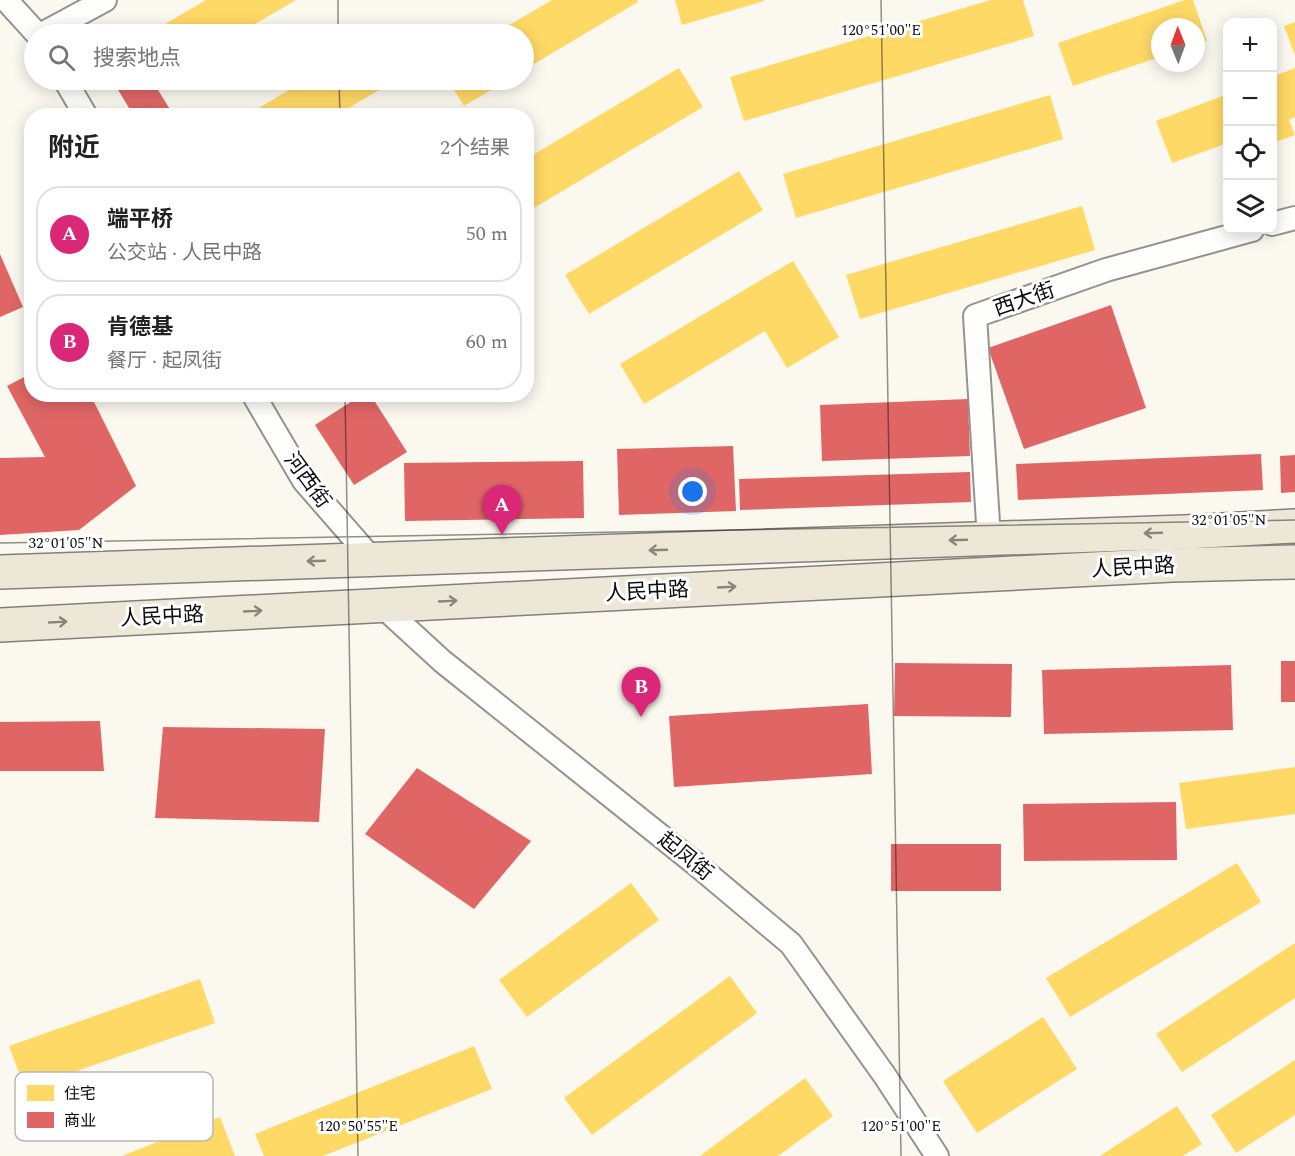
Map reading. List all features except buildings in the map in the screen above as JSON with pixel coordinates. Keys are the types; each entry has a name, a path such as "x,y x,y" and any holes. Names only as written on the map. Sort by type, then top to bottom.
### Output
{"main road":[{"name":"人民中路","path":"0,572 989,539 1295,526"},
{"name":"人民中路","path":"0,625 1172,565 1295,562"}],"street":[{"path":"6,0 29,24"},
{"path":"58,24 105,0"},
{"path":"71,90 81,108"},
{"path":"1277,223 1295,218"},
{"name":"西大街","path":"989,539 975,316 1106,270 1237,234"},
{"name":"河西街","path":"258,402 304,481 372,559"},
{"name":"起凤街","path":"381,604 442,661 697,865 791,944 885,1076 937,1156"}],"place":[{"name":"端平桥","path":"502,535"},
{"name":"肯德基","path":"641,717"}]}
